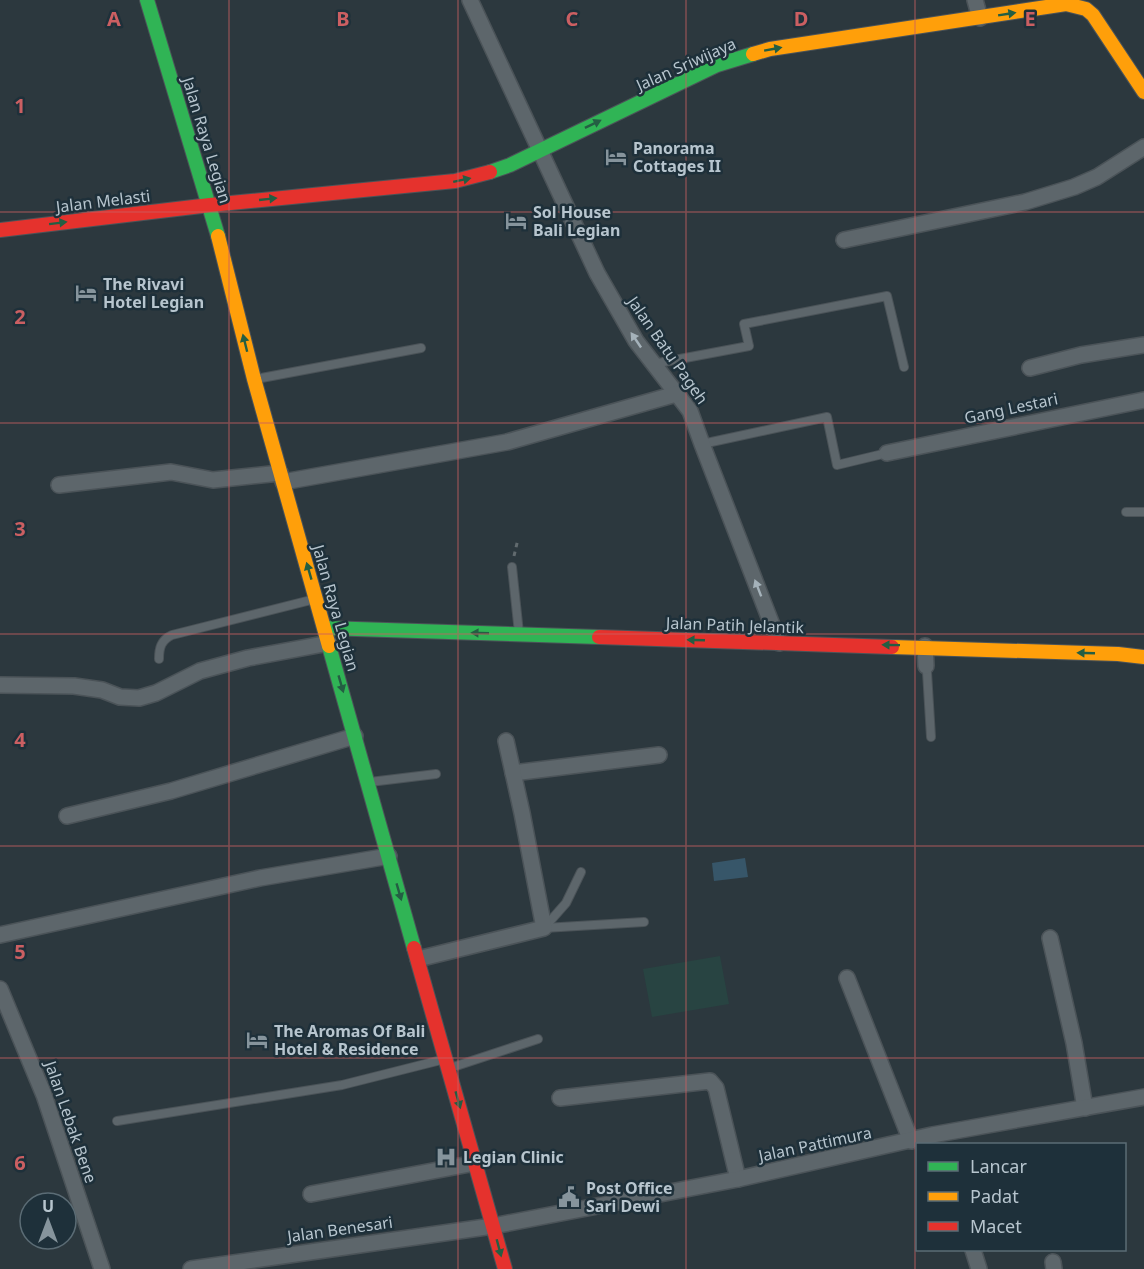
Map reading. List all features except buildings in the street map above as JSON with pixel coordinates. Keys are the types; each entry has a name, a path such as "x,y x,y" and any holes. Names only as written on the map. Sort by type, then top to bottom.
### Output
{"street":[{"name":"Jalan Raya Legian","path":"147,0 210,205 281,477 505,1269"},
{"name":"Jalan Batu Pageh","path":"470,0 597,273 619,314 653,364 690,411 779,643"},
{"path":"975,0 980,18"},
{"name":"Jalan Sriwijaya","path":"210,205 455,181 482,175 510,165 717,65 743,56 770,49 1066,4 1086,9 1093,15 1144,92"},
{"path":"844,240 1025,202 1074,187 1097,177 1144,147"},
{"name":"Jalan Melasti","path":"0,230 210,205"},
{"path":"1030,368 1081,355 1144,345"},
{"path":"59,485 171,472 213,480 281,477 507,442 676,394"},
{"name":"Gang Lestari","path":"886,453 1144,400"},
{"name":"Jalan Patih Jelantik","path":"327,635 519,634 925,646 1144,657"},
{"path":"0,685 74,686 102,690 120,697 139,698 156,693 200,671 327,635"},
{"path":"925,646 927,669"},
{"path":"67,816 171,791 355,735"},
{"path":"418,959 544,928 506,741"},
{"path":"513,773 659,755"},
{"path":"0,935 260,878 389,856"},
{"path":"1050,938 1074,1043 1085,1108"},
{"path":"847,978 911,1141"},
{"name":"Jalan Lebak Bene","path":"0,989 44,1095 102,1269"},
{"path":"560,1098 710,1081 717,1088 738,1179"},
{"name":"Jalan Pattimura","path":"493,1226 738,1179 911,1141 934,1140 1144,1097"},
{"path":"311,1194 475,1163"},
{"name":"Jalan Benesari","path":"191,1269 493,1226"},
{"path":"973,1251 980,1269"}],"lane":[{"path":"653,364 749,346 744,324 887,296 904,367"},
{"path":"254,379 421,348"},
{"path":"702,444 827,417 837,465 886,453"},
{"path":"1126,512 1144,512"},
{"path":"512,567 519,634"},
{"path":"159,659 162,643 165,638 172,635 317,599"},
{"path":"927,669 931,737"},
{"path":"368,782 436,774"},
{"path":"544,928 566,903 581,872"},
{"path":"544,928 644,922"},
{"path":"117,1121 342,1085 448,1063 538,1039"}],"path":[{"path":"512,567 518,539"}],"green space":[{"path":"720,956 729,1004 652,1017 643,969"}],"water":[{"path":"745,858 748,877 714,881 712,863"}],"traffic: fast":[{"path":"147,0 218,236"},
{"path":"490,172 510,165 717,65 753,54"},
{"path":"325,628 599,637"},
{"path":"329,646 414,948"}],"traffic: slow":[{"path":"753,54 770,49 1066,4 1086,9 1093,15 1144,92"},
{"path":"218,236 254,379 329,646"},
{"path":"892,647 1118,654 1144,657"}],"traffic: jam":[{"path":"0,230 210,205 455,181 490,172"},
{"path":"599,637 892,647"},
{"path":"414,948 505,1269"}],"place":[{"name":"Panorama Cottages II","path":"616,157"},
{"name":"Sol House Bali Legian","path":"516,221"},
{"name":"The Rivavi Hotel Legian","path":"86,293"},
{"name":"The Aromas Of Bali Hotel & Residence","path":"257,1040"},
{"name":"Legian Clinic","path":"446,1157"},
{"name":"Post Office Sari Dewi","path":"569,1197"}]}
